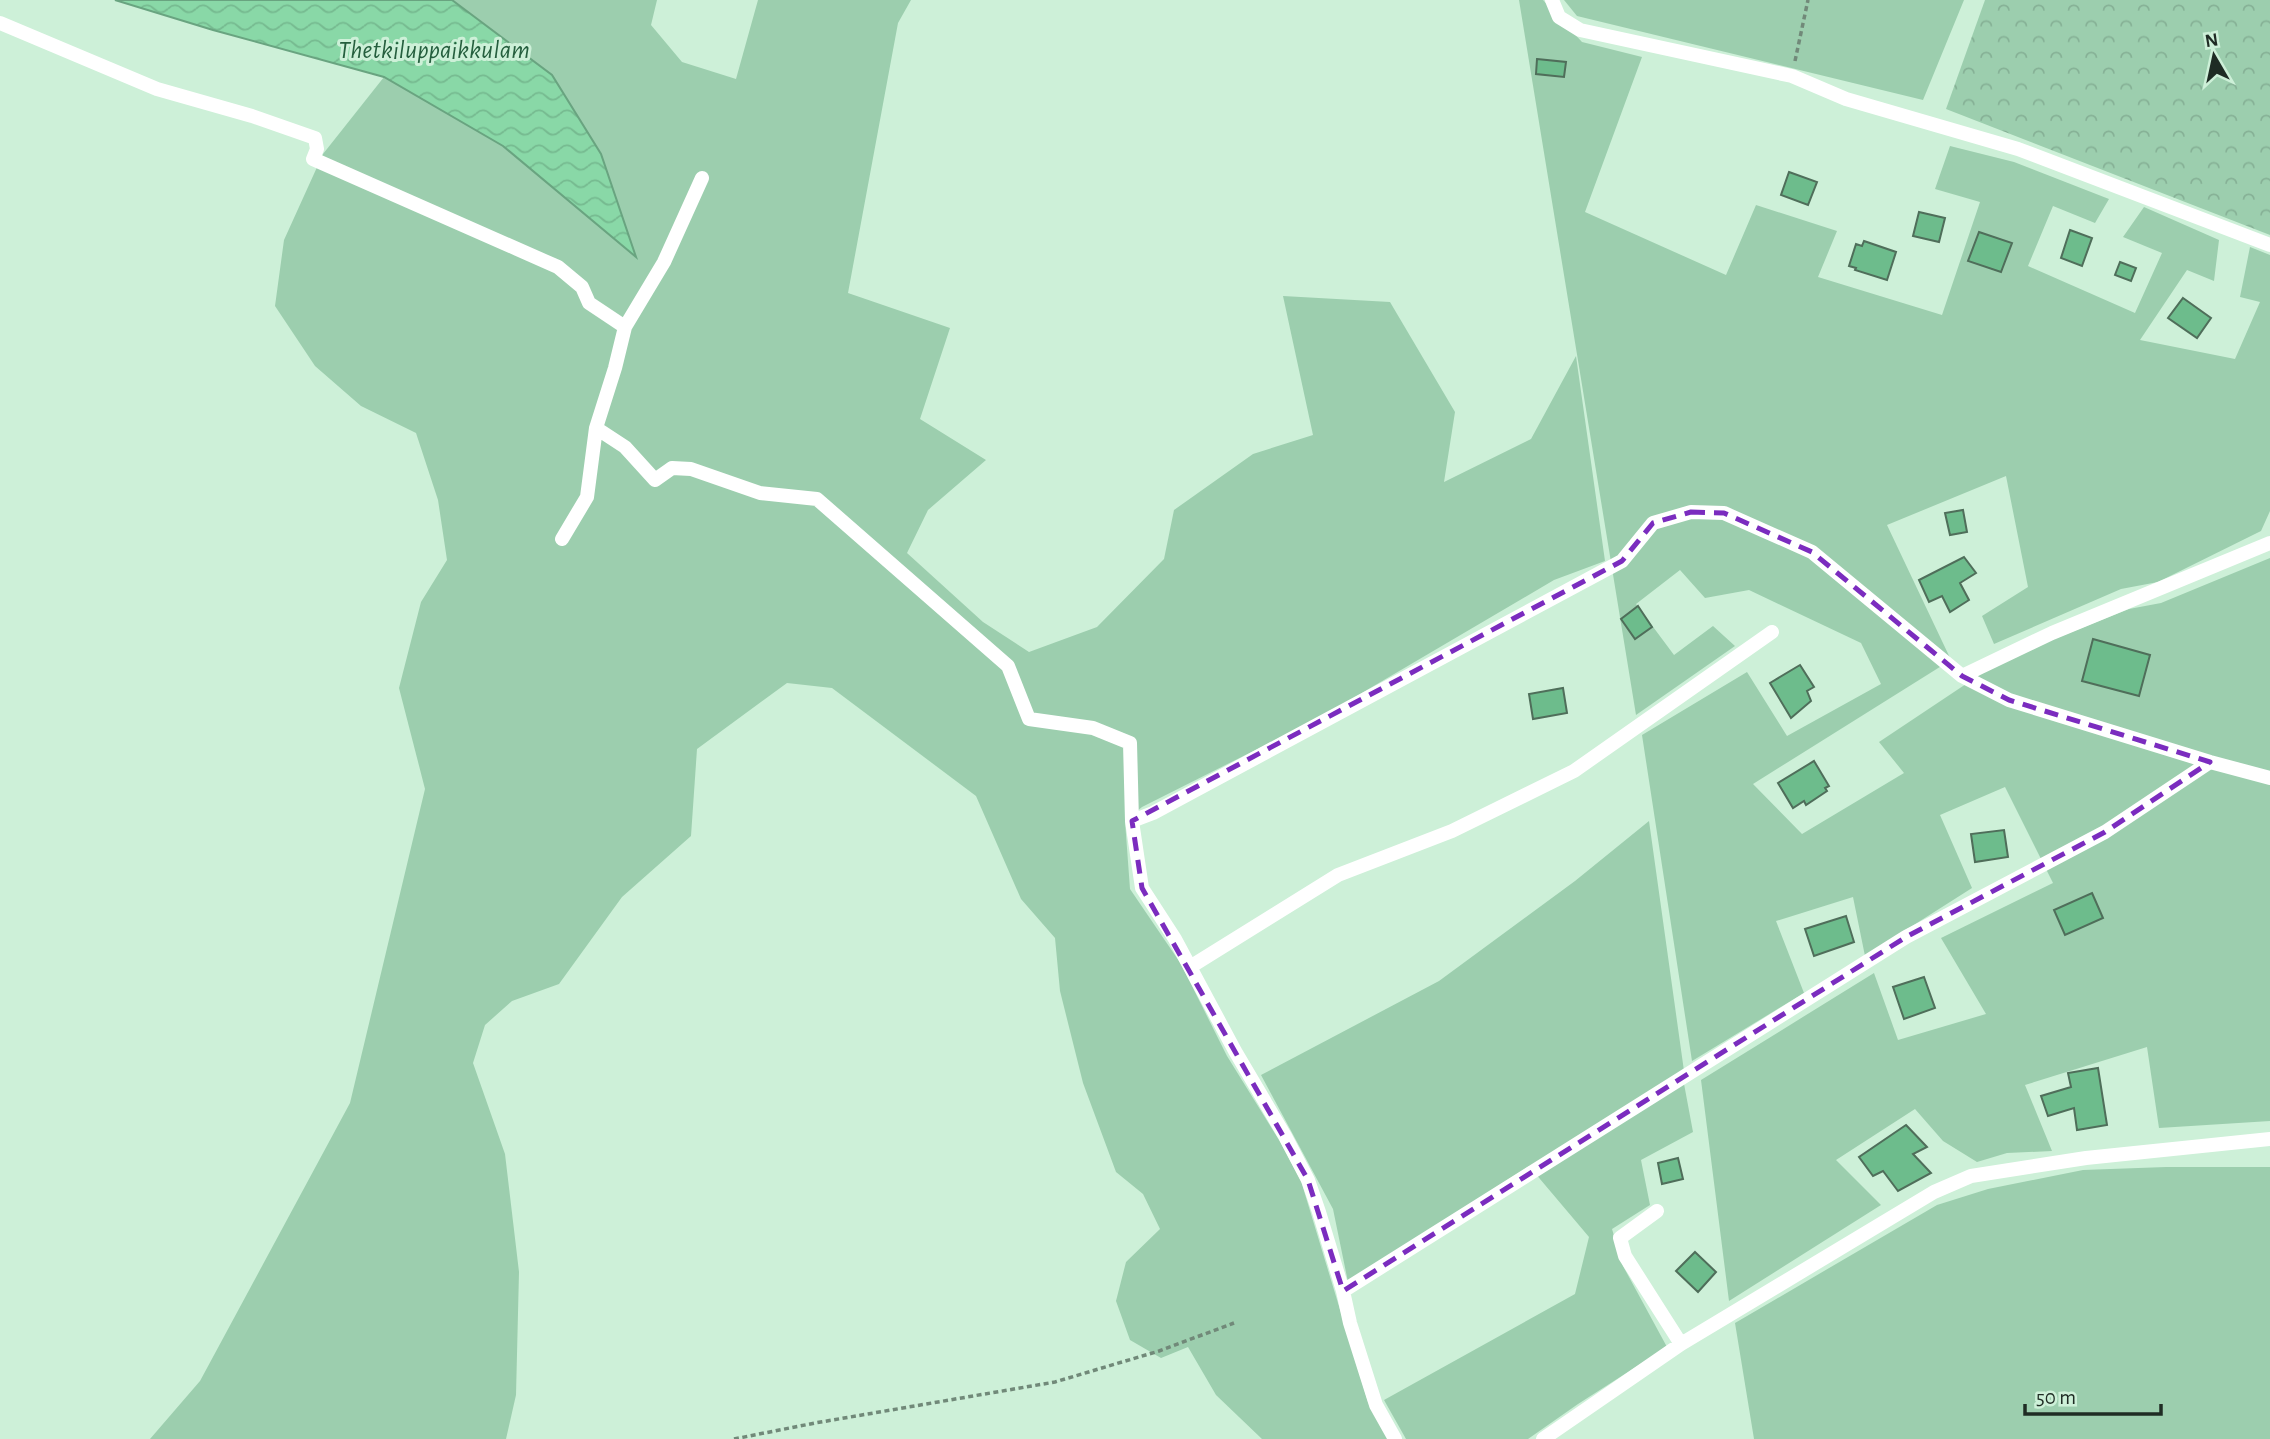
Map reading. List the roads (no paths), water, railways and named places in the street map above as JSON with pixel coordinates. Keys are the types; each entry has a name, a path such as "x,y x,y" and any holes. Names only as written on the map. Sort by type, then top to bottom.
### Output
{"street":[{"path":"1552,0 1559,17 1580,30 1792,76 1846,99 2018,149 2270,245"},
{"path":"0,23 158,89 252,116 315,138 317,149 313,159 558,267 582,288 589,303 625,327"},
{"path":"562,539 587,497 596,428 625,327 664,262 702,178"},
{"path":"596,428 625,447 654,480 672,468 691,470 760,493 817,499 1009,666 1029,719 1093,728 1130,743 1132,821 1142,888 1175,939 1308,1180 1376,1405 1395,1439"},
{"path":"1132,821 1153,813 1622,561 1653,523 1691,512 1724,513 1812,552 1962,676 2009,700 2270,778"},
{"path":"1962,676 2052,633 2270,543"},
{"path":"1190,967 1338,875 1452,831 1574,771 1772,632"},
{"path":"1343,1291 1906,937 2105,832 2210,762"},
{"path":"1543,1439 1681,1344 1934,1192 1971,1176 2086,1158 2270,1139"},
{"path":"1657,1210 1620,1238 1625,1256 1681,1344"}],"water":[{"name":"Thetkiluppaikkulam","path":"115,0 452,0 552,75 601,154 636,257 503,146 384,77"}]}
